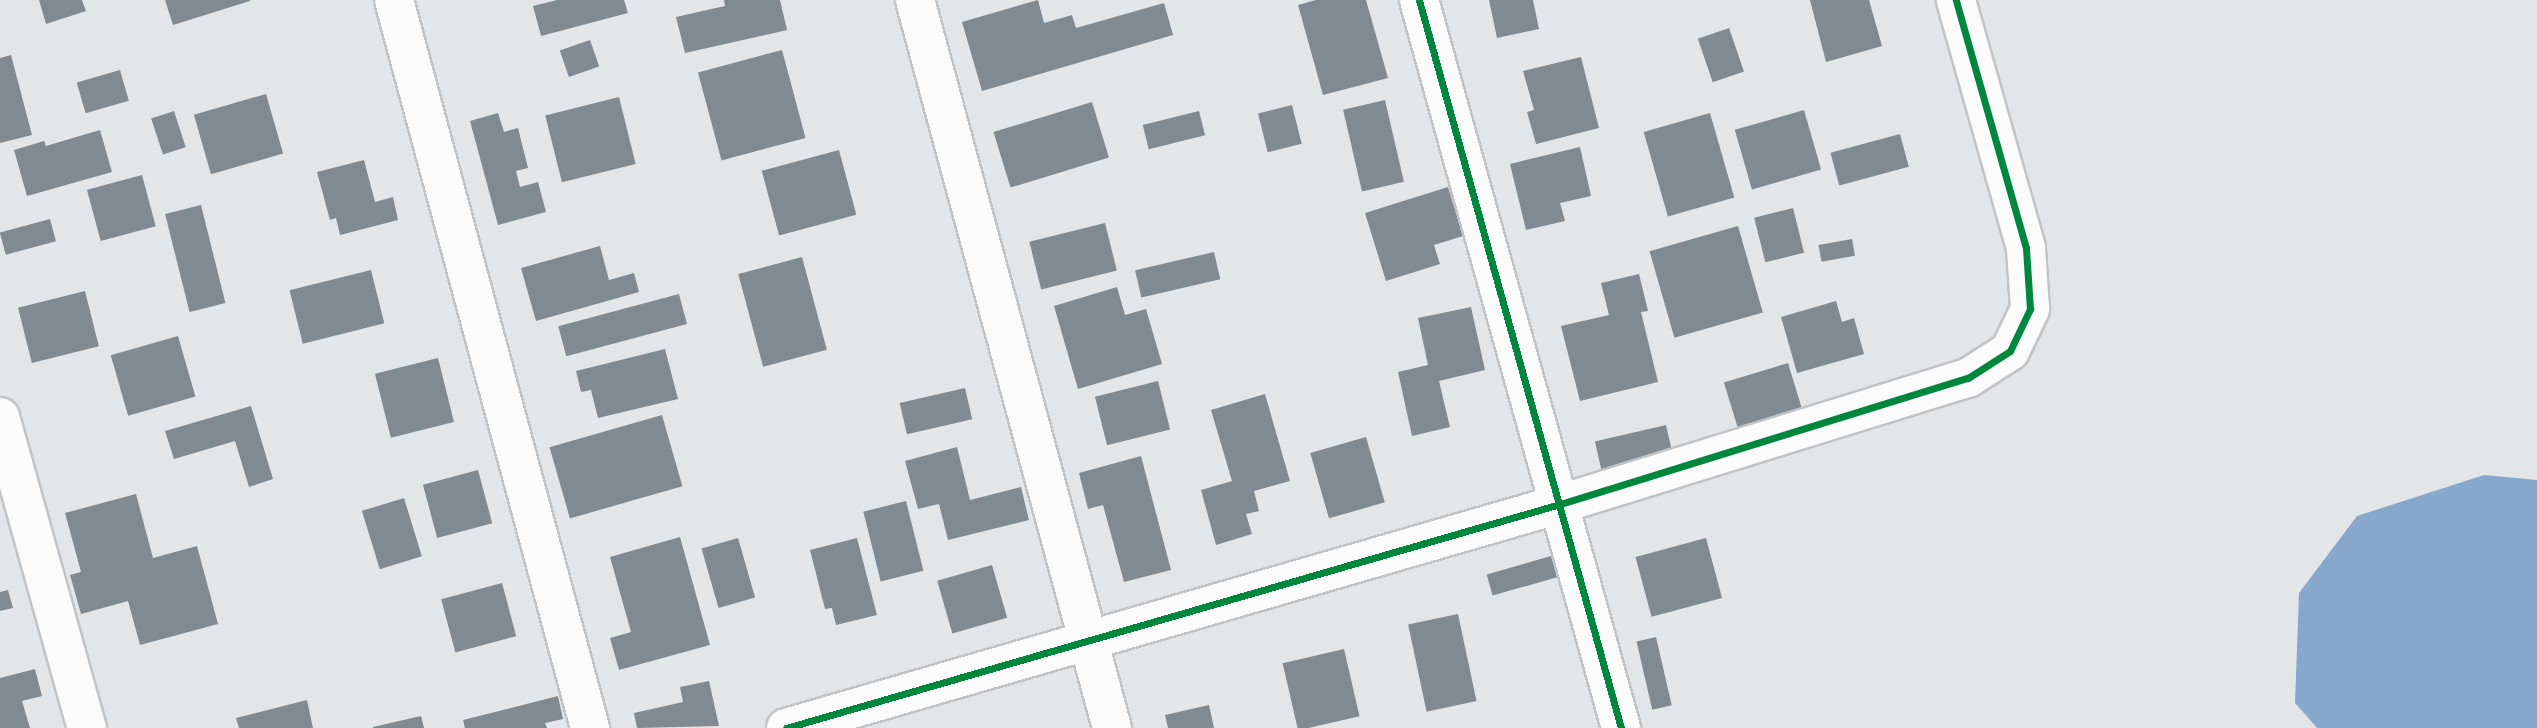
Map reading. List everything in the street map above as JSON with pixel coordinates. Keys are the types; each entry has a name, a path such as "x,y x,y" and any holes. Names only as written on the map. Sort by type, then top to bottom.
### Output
{"street":[{"path":"394,0 590,728"},
{"path":"915,0 1086,640 1112,728"},
{"path":"1419,0 1621,728"},
{"path":"786,728 1560,504 1968,378 2010,351 2030,309 2026,248 1956,0"},
{"path":"0,417 88,728"}],"water":[{"path":"2484,475 2537,480 2537,728 2317,728 2295,703 2299,593 2357,516"}],"building":[{"path":"39,0 82,0 86,11 46,24"},
{"path":"165,0 250,0 250,1 173,25"},
{"path":"557,0 624,0 628,13 541,36 533,6"},
{"path":"724,0 780,0 787,30 685,53 676,17 725,6"},
{"path":"1038,0 1044,23 1072,15 1076,28 1164,3 1173,35 982,91 962,22"},
{"path":"1316,0 1366,0 1388,78 1323,95 1298,5"},
{"path":"1489,0 1533,0 1539,29 1497,38"},
{"path":"1810,0 1869,0 1882,46 1826,62"},
{"path":"1729,28 1744,71 1713,82 1698,39"},
{"path":"590,40 599,66 569,77 560,50"},
{"path":"782,50 806,138 722,160 698,73"},
{"path":"11,55 32,135 0,143 0,58"},
{"path":"1581,57 1599,128 1536,144 1527,112 1534,110 1523,71"},
{"path":"120,70 129,101 86,113 77,82"},
{"path":"266,94 283,154 211,174 194,115"},
{"path":"619,97 636,164 562,182 545,115"},
{"path":"1385,100 1404,182 1362,192 1343,110"},
{"path":"1092,102 1109,157 1010,188 994,132"},
{"path":"1292,105 1302,144 1268,152 1258,113"},
{"path":"1804,110 1821,170 1752,189 1735,130"},
{"path":"174,111 186,147 163,155 151,118"},
{"path":"1199,111 1205,135 1149,149 1143,125"},
{"path":"498,113 504,132 518,128 528,168 516,171 520,187 538,182 546,212 498,225 470,121"},
{"path":"1710,113 1734,198 1668,217 1644,132"},
{"path":"100,130 112,172 27,196 14,150 44,141 46,146"},
{"path":"1900,134 1909,167 1839,185 1830,153"},
{"path":"1580,147 1591,196 1560,203 1565,221 1526,230 1510,164"},
{"path":"839,150 856,215 779,235 762,171"},
{"path":"364,160 375,202 393,197 398,220 340,235 336,218 330,220 317,172"},
{"path":"142,175 156,226 101,241 87,190"},
{"path":"1448,187 1463,236 1434,245 1440,264 1386,281 1365,213"},
{"path":"201,205 225,303 190,312 165,214"},
{"path":"1793,208 1804,253 1765,262 1754,218"},
{"path":"50,219 56,241 6,255 0,232"},
{"path":"1105,223 1117,271 1041,289 1029,242"},
{"path":"1738,226 1763,313 1674,338 1650,251"},
{"path":"1852,239 1855,256 1821,262 1819,245"},
{"path":"600,246 609,280 634,273 639,292 536,321 521,268"},
{"path":"1214,252 1220,279 1141,298 1135,270"},
{"path":"802,257 827,350 763,367 738,274"},
{"path":"371,270 384,323 303,344 289,290"},
{"path":"1639,274 1648,311 1641,312 1658,382 1580,401 1561,326 1609,315 1601,283"},
{"path":"1117,287 1125,315 1146,309 1162,364 1078,389 1054,306"},
{"path":"85,291 99,346 32,363 18,308"},
{"path":"679,294 687,324 566,356 558,326"},
{"path":"1836,301 1842,322 1854,318 1864,354 1797,373 1781,317"},
{"path":"1471,307 1485,370 1439,381 1450,427 1412,436 1398,372 1428,365 1418,318"},
{"path":"178,336 195,397 128,416 111,355"},
{"path":"665,349 678,399 598,418 591,390 581,392 576,371"},
{"path":"438,358 454,422 391,438 375,374"},
{"path":"1788,363 1804,415 1740,434 1724,383"},
{"path":"1158,381 1170,430 1107,445 1095,397"},
{"path":"965,388 972,419 907,434 900,403"},
{"path":"1265,394 1290,481 1254,491 1259,511 1246,514 1252,534 1216,545 1201,490 1232,481 1211,410"},
{"path":"251,406 273,479 249,487 235,441 174,459 165,431"},
{"path":"662,415 682,486 570,518 550,447"},
{"path":"1666,425 1673,455 1602,472 1595,441"},
{"path":"1366,437 1385,502 1329,518 1310,453"},
{"path":"957,447 970,500 1021,487 1029,520 948,540 939,504 918,509 905,461"},
{"path":"1141,456 1171,570 1124,582 1103,505 1088,509 1079,473"},
{"path":"478,470 492,523 437,538 423,485"},
{"path":"136,494 153,558 197,546 218,624 140,645 128,601 81,614 70,575 81,572 65,513"},
{"path":"404,498 422,556 380,569 362,511"},
{"path":"906,501 923,571 881,582 863,512"},
{"path":"680,537 710,645 619,670 610,638 631,632 610,557"},
{"path":"738,538 755,598 719,608 701,548"},
{"path":"857,538 877,615 836,625 832,608 825,609 810,550"},
{"path":"1706,538 1722,598 1652,617 1635,557"},
{"path":"1551,556 1557,577 1493,596 1487,574"},
{"path":"992,565 1007,618 952,634 937,581"},
{"path":"502,583 516,636 455,652 441,599"},
{"path":"8,590 13,608 0,611 0,592"},
{"path":"1458,614 1477,701 1427,712 1408,625"},
{"path":"1656,637 1672,705 1652,710 1637,641"},
{"path":"1344,649 1360,716 1298,728 1283,663"},
{"path":"35,669 42,696 22,701 30,728 0,728 0,678"},
{"path":"709,681 719,726 637,728 634,713 683,702 680,687"},
{"path":"558,696 563,719 545,723 547,728 465,728 463,720"},
{"path":"307,700 313,728 239,728 236,718"},
{"path":"1209,705 1214,728 1168,728 1165,715"},
{"path":"421,716 424,728 373,728 373,727"}],"cycle path":[{"path":"1419,0 1621,728"},
{"path":"786,728 1560,504 1968,378 2010,351 2030,309 2026,248 1956,0"}]}
